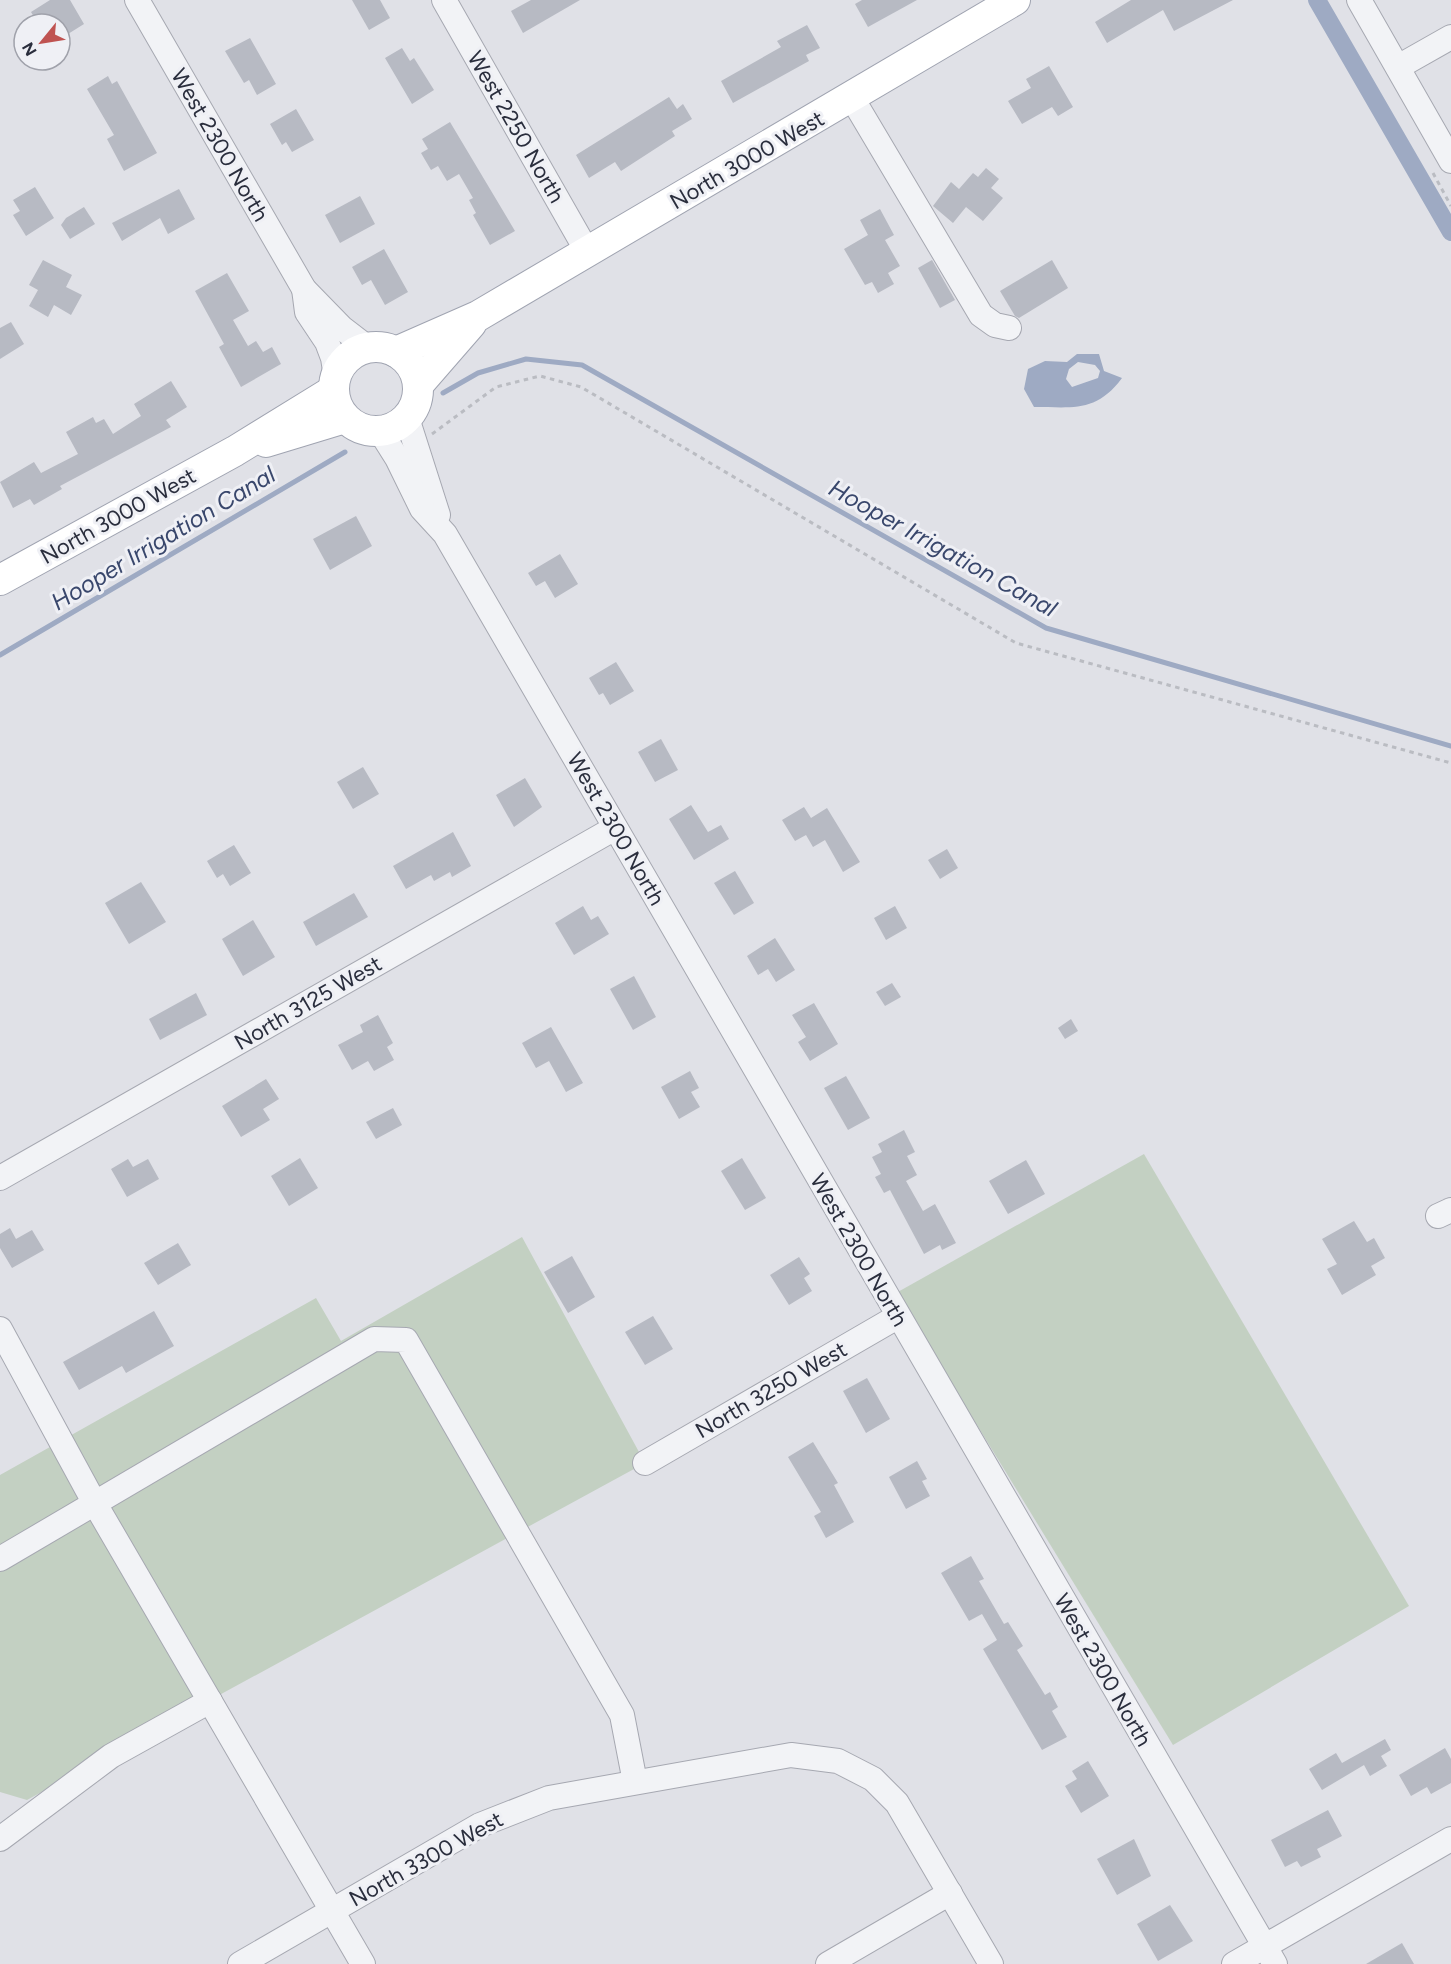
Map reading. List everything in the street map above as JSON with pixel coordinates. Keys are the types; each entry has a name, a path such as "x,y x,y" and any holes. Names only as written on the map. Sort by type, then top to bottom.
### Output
{"main road":[{"name":"North 3000 West","path":"382,350 478,316 1015,0"},
{"name":"North 3000 West","path":"418,385 478,316"},
{"path":"382,350 407,361 418,385 416,402 418,427 367,430 345,418 335,400 335,383 350,356 382,350"},
{"name":"North 3000 West","path":"0,580 235,451 335,383"},
{"name":"North 3000 West","path":"235,451 345,418"}],"street":[{"name":"West 2300 North","path":"136,0 304,289 342,328 382,350"},
{"name":"West 2250 North","path":"444,0 588,253"},
{"path":"1359,0 1451,160"},
{"path":"1398,67 1451,37"},
{"path":"852,98 981,315 995,325 1009,327"},
{"name":"West 2300 North","path":"304,289 308,312 327,342 333,358 335,383"},
{"name":"West 2300 North","path":"418,427 444,534"},
{"name":"West 2300 North","path":"380,431 397,458 422,509 444,534 1269,1955"},
{"name":"North 3125 West","path":"0,1179 615,828"},
{"name":"North 3250 West","path":"645,1463 897,1317"},
{"path":"0,1329 94,1502 363,1964"},
{"path":"0,1558 374,1339 406,1340 622,1715 635,1782"},
{"path":"0,1839 111,1756 210,1701"},
{"name":"North 3300 West","path":"240,1964 480,1825 549,1798 791,1755 838,1761 873,1779 897,1803 991,1964"},
{"path":"1234,1964 1269,1955 1451,1839"},
{"path":"828,1964 950,1893"}],"path":[{"path":"418,427 496,387 540,376 581,387 1016,642 1451,763"}],"green space":[{"path":"1144,1154 1409,1606 1173,1745 896,1293"},
{"path":"522,1237 645,1463 27,1800 0,1792 0,1475 316,1298 341,1341"}],"water":[{"path":"1077,354 1099,354 1104,371 1122,378 1103,397 1093,403 1072,407 1034,407 1024,389 1028,369 1045,361 1067,362","holes":["1078,362 1095,365 1100,371 1098,378 1072,387 1066,379 1069,369"]}],"building":[{"path":"50,0 70,0 84,24 72,32 72,12 31,12"},
{"path":"352,0 380,0 390,18 369,30"},
{"path":"531,0 580,0 523,33 511,11"},
{"path":"862,0 917,0 868,27 855,4"},
{"path":"1131,0 1233,0 1174,31 1163,10 1107,43 1095,22"},
{"path":"807,25 820,48 806,55 809,61 733,103 721,81 781,47 777,41"},
{"path":"250,38 276,84 257,95 249,80 244,83 225,51"},
{"path":"402,48 410,61 414,58 434,90 412,104 385,58"},
{"path":"1049,66 1073,107 1058,116 1052,107 1022,124 1008,101 1031,88 1026,79"},
{"path":"108,76 112,84 117,81 157,153 124,171 107,139 114,135 87,89"},
{"path":"669,97 677,109 683,104 692,119 672,131 675,136 621,171 615,162 589,178 576,155"},
{"path":"296,109 314,140 292,152 286,142 282,145 270,124"},
{"path":"450,122 515,231 490,245 473,215 476,213 469,200 473,198 459,174 447,181 438,166 431,170 421,153 428,149 422,139"},
{"path":"986,168 999,179 991,188 1003,198 983,221 966,207 953,223 933,206 951,182 959,189 973,173 978,177"},
{"path":"35,187 54,218 26,236 13,215 20,211 13,200"},
{"path":"179,189 195,219 168,234 160,218 122,241 112,223"},
{"path":"360,196 375,224 340,243 325,215"},
{"path":"84,207 95,224 70,239 61,225 66,218"},
{"path":"880,209 894,235 885,240 900,266 888,273 894,284 878,293 872,282 865,285 844,249 868,235 860,220"},
{"path":"384,249 408,292 385,305 371,280 362,285 352,267"},
{"path":"43,260 72,275 66,287 82,295 71,315 54,305 48,317 29,306 38,290 29,285"},
{"path":"932,260 955,300 940,308 918,268"},
{"path":"1052,260 1068,288 1019,318 1015,316 1000,291"},
{"path":"227,273 249,311 233,320 248,346 256,341 263,352 272,347 281,364 241,387 219,347 224,344 195,291"},
{"path":"11,322 24,344 0,359 0,328"},
{"path":"171,381 187,407 166,420 171,427 60,486 62,489 34,505 30,499 13,508 0,482 34,462 41,473 78,454 66,432 93,417 96,423 104,419 113,434 141,416 134,404"},
{"path":"356,516 372,546 330,570 313,539"},
{"path":"560,554 578,584 555,598 545,581 536,586 528,573"},
{"path":"616,662 634,691 610,705 603,693 599,695 589,678"},
{"path":"661,739 678,770 655,782 638,752"},
{"path":"363,767 379,794 353,809 337,782"},
{"path":"525,778 542,807 514,827 496,795"},
{"path":"691,805 708,832 721,825 729,839 694,860 669,819"},
{"path":"804,807 811,818 827,808 860,862 843,872 825,840 813,847 806,835 795,841 782,820"},
{"path":"453,832 471,866 452,877 450,872 434,881 431,875 406,889 393,866"},
{"path":"234,845 251,873 230,886 223,874 217,878 207,861"},
{"path":"947,849 958,868 940,879 928,860"},
{"path":"735,871 754,903 734,915 714,883"},
{"path":"141,882 166,922 129,944 105,903"},
{"path":"354,893 368,917 316,946 303,922"},
{"path":"583,906 591,920 598,916 609,934 574,955 555,923"},
{"path":"895,906 907,928 886,940 874,918"},
{"path":"253,920 275,957 243,976 222,939"},
{"path":"775,938 795,970 776,982 768,969 758,975 747,956"},
{"path":"634,976 656,1017 633,1030 610,989"},
{"path":"892,983 901,997 885,1006 876,992"},
{"path":"196,993 207,1015 160,1040 149,1019"},
{"path":"814,1003 838,1044 810,1061 798,1042 806,1037 792,1015"},
{"path":"378,1015 393,1043 387,1047 394,1060 374,1071 368,1061 352,1070 338,1045 363,1032 360,1025"},
{"path":"1071,1019 1078,1031 1065,1039 1058,1028"},
{"path":"551,1027 583,1083 566,1092 549,1061 536,1068 522,1043"},
{"path":"690,1071 699,1088 691,1092 700,1107 679,1119 661,1087"},
{"path":"846,1076 870,1118 848,1130 824,1088"},
{"path":"266,1079 279,1099 263,1109 270,1120 241,1137 222,1106"},
{"path":"393,1108 402,1125 376,1139 366,1122"},
{"path":"904,1130 915,1152 907,1156 917,1175 906,1181 923,1211 935,1204 956,1243 942,1250 940,1245 924,1254 890,1190 884,1193 875,1177 881,1174 872,1157 882,1152 878,1144"},
{"path":"300,1158 318,1188 289,1206 271,1176"},
{"path":"742,1158 766,1198 745,1210 721,1171"},
{"path":"128,1159 133,1167 148,1159 159,1179 127,1197 111,1169"},
{"path":"1026,1160 1045,1194 1008,1214 989,1181"},
{"path":"1354,1221 1367,1242 1374,1238 1385,1258 1371,1266 1376,1275 1342,1295 1327,1269 1337,1264 1322,1239"},
{"path":"10,1228 16,1239 32,1230 44,1250 12,1268 0,1248 0,1234"},
{"path":"178,1243 191,1265 158,1285 144,1263"},
{"path":"572,1256 595,1297 568,1313 544,1272"},
{"path":"799,1257 810,1274 804,1278 812,1291 789,1305 770,1275"},
{"path":"154,1311 174,1346 126,1373 122,1366 79,1390 63,1362"},
{"path":"653,1316 673,1349 645,1365 625,1332"},
{"path":"867,1378 890,1419 866,1433 843,1391"},
{"path":"813,1442 838,1483 834,1485 854,1522 826,1538 814,1516 821,1512 788,1457"},
{"path":"917,1461 927,1479 922,1481 930,1496 906,1509 889,1477"},
{"path":"971,1556 984,1579 979,1581 1004,1624 1008,1622 1023,1646 1017,1650 1045,1695 1050,1692 1058,1707 1052,1711 1067,1737 1042,1750 983,1649 997,1640 982,1614 969,1621 941,1573"},
{"path":"1385,1739 1391,1750 1381,1756 1387,1766 1370,1776 1364,1765 1322,1790 1309,1769 1336,1753 1342,1763"},
{"path":"1445,1748 1451,1759 1451,1783 1431,1794 1427,1787 1411,1796 1399,1775"},
{"path":"1088,1761 1109,1796 1081,1813 1065,1786 1077,1779 1072,1771"},
{"path":"1328,1810 1342,1836 1317,1849 1321,1857 1301,1867 1297,1861 1285,1867 1271,1840"},
{"path":"1134,1839 1151,1876 1117,1895 1097,1859"},
{"path":"1170,1905 1193,1941 1158,1961 1137,1924"},
{"path":"1402,1943 1414,1964 1366,1964"}],"waterway":[{"path":"1317,0 1451,232"},
{"name":"Hooper Irrigation Canal","path":"443,393 478,373 526,359 582,365 1046,628 1451,746"},
{"name":"Hooper Irrigation Canal","path":"0,655 345,452"}]}
